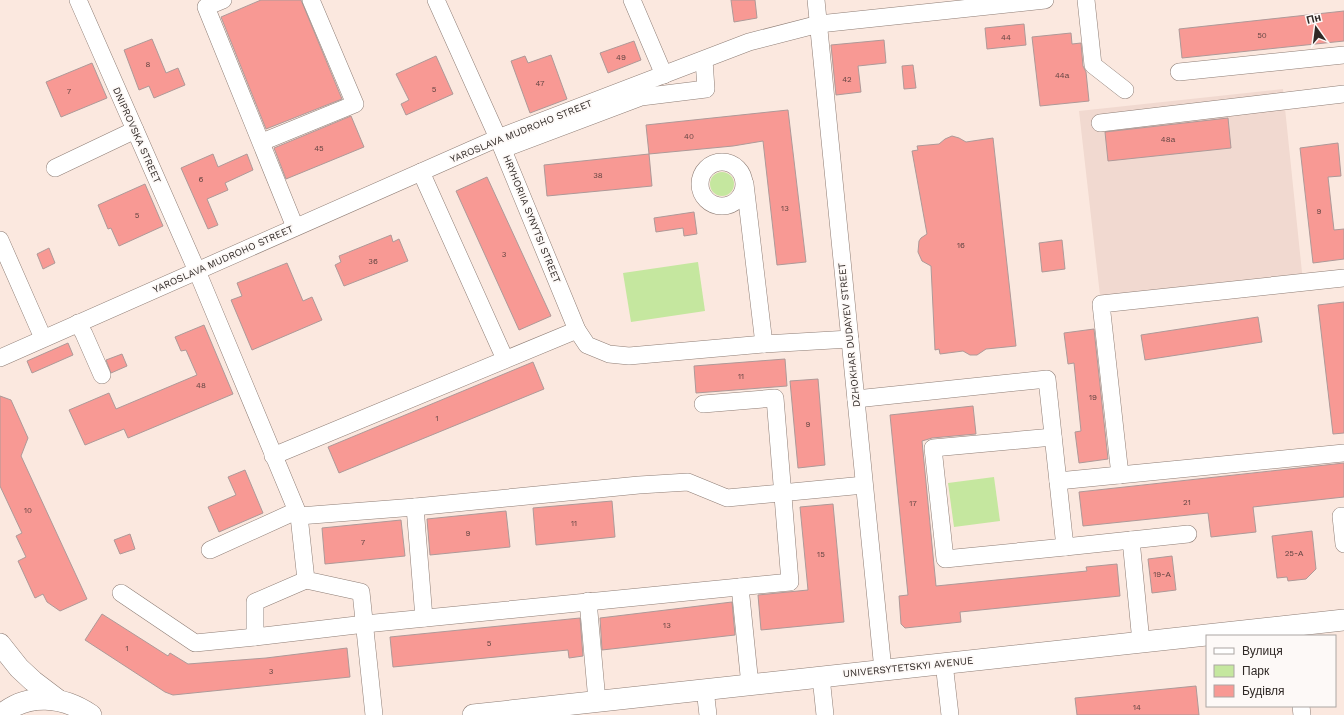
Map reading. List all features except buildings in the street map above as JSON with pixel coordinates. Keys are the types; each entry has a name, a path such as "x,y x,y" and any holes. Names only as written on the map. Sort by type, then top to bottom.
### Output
{"main road":[{"name":"UNIVERSYTETSKYI AVENUE","path":"1238,635 1293,631 1344,620"},
{"name":"UNIVERSYTETSKYI AVENUE","path":"473,715 522,712 597,701 705,689 1141,642 1206,637"},
{"path":"0,644 19,668 33,682 58,700"},
{"path":"0,715 16,705 44,699 58,700 79,707 91,715"}],"street":[{"name":"DNIPROVSKA STREET","path":"78,0 197,270 297,514 306,580"},
{"path":"223,0 206,7 262,142 295,227"},
{"path":"262,142 355,104 312,0"},
{"name":"HRYHORIIA SYNYTSI STREET","path":"436,0 501,143 576,330 587,345 609,354 629,356 764,344 850,339"},
{"path":"632,0 664,75"},
{"name":"DZHOKHAR DUDAYEV STREET","path":"816,0 882,670"},
{"name":"YAROSLAVA MUDROHO STREET","path":"0,358 422,172 501,143 664,75 750,42 819,24 975,4 1045,0"},
{"path":"1086,0 1093,65 1125,90"},
{"path":"1179,72 1344,54"},
{"path":"501,143 641,97 706,89 704,60"},
{"path":"1100,123 1344,94"},
{"path":"55,168 135,130"},
{"path":"422,172 505,359"},
{"path":"745,184 764,344"},
{"path":"0,240 43,338"},
{"path":"1120,475 1101,304 1344,278"},
{"path":"78,323 102,375"},
{"path":"273,456 576,330"},
{"path":"856,399 1047,379 1065,547"},
{"path":"121,593 195,643 365,624 790,582 775,398 703,404"},
{"path":"1053,437 933,448 945,559 1188,534"},
{"path":"1058,481 1344,453"},
{"path":"210,550 297,514 415,507 688,482 727,498 864,484"},
{"path":"415,507 424,618"},
{"path":"1344,516 1341,516 1344,544"},
{"path":"1131,540 1141,642"},
{"path":"256,637 255,602 306,580 361,592 374,715"},
{"path":"740,587 750,685"},
{"path":"588,602 597,701"},
{"path":"944,663 950,715"},
{"path":"821,677 825,715"},
{"path":"705,689 708,715"}],"shaded area":[{"path":"1283,89 1303,282 1101,304 1079,111"}],"green space":[{"path":"722,172 727,173 733,179 733,189 727,195 722,196 717,195 711,189 710,184 711,179 717,173"},
{"path":"698,262 705,311 631,322 623,273"},
{"path":"994,477 1000,521 954,527 948,483"}]}
